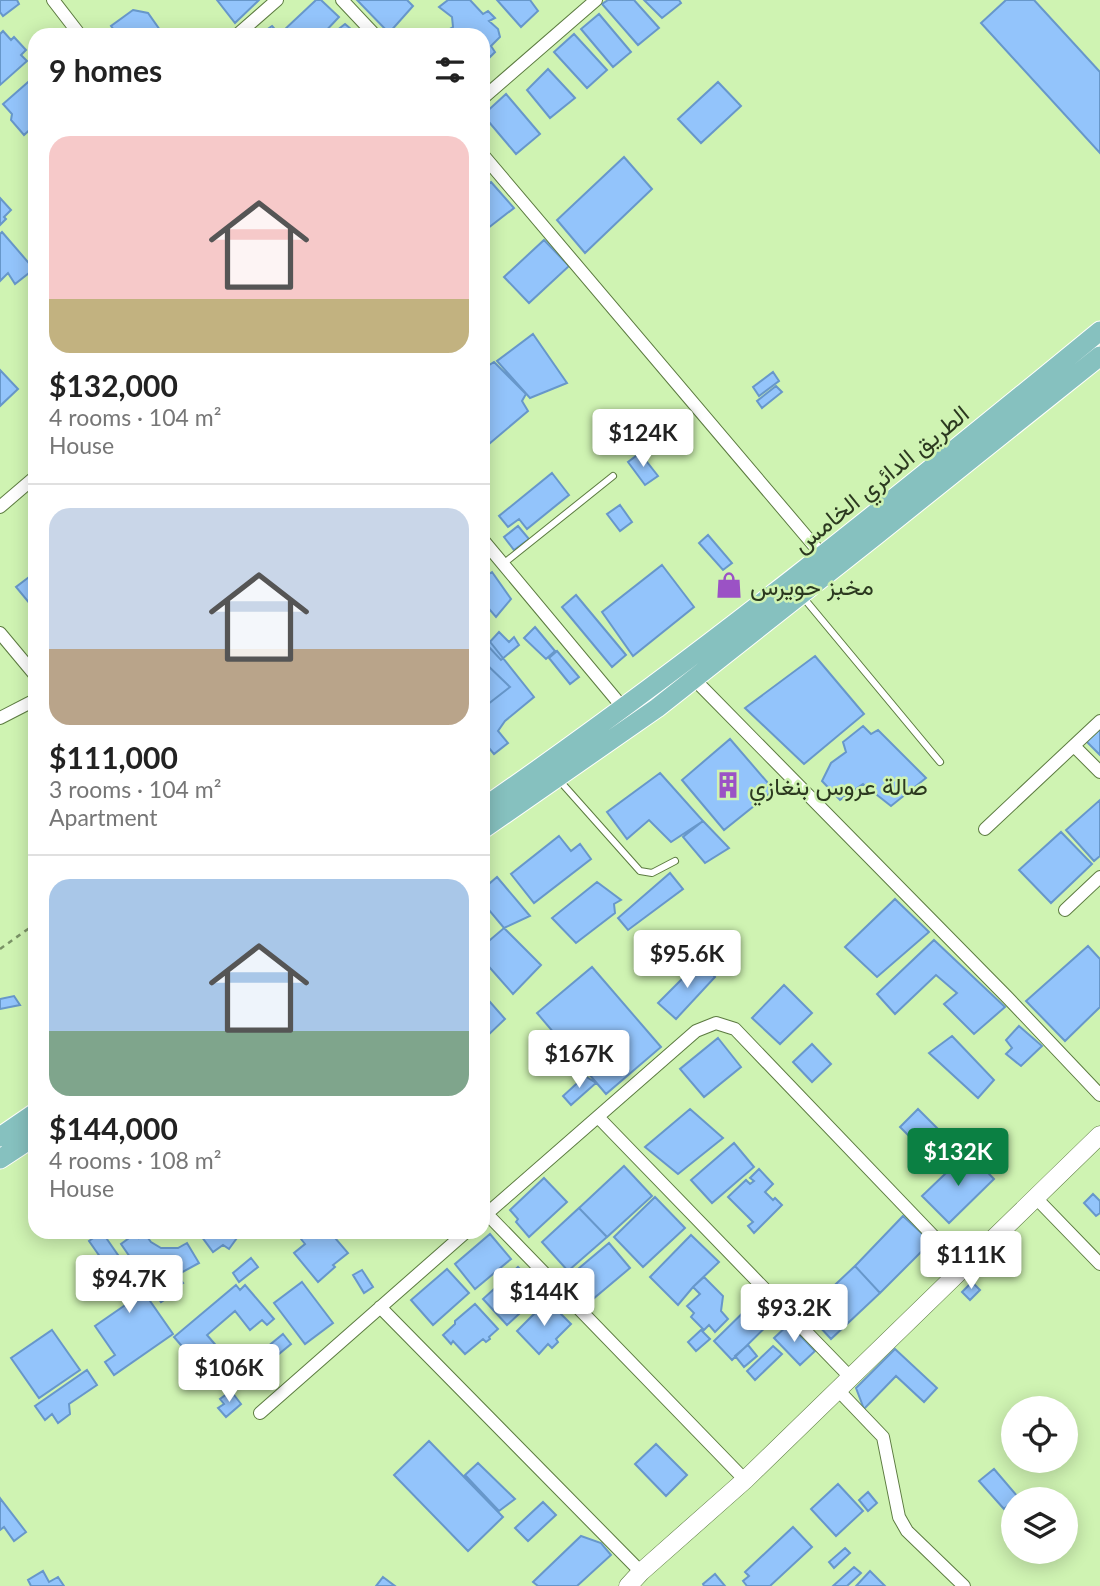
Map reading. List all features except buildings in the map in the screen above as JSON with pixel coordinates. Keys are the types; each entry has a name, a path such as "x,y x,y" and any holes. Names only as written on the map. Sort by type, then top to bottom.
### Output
{"main road":[{"name":"الطريق الدائري الخامس","path":"490,824 657,708 801,595 870,529 1100,331"},
{"name":"الطريق الدائري الخامس","path":"490,803 624,709 822,555 870,529 1100,356"},
{"path":"0,1137 28,1118"},
{"path":"628,1586 745,1480 1100,1135"},
{"path":"0,1159 28,1141"}],"street":[{"path":"53,0 75,28"},
{"path":"245,28 277,0"},
{"path":"342,0 368,28"},
{"path":"490,92 596,0"},
{"path":"490,163 822,555"},
{"path":"0,507 28,483"},
{"path":"490,548 624,709"},
{"path":"0,633 28,667"},
{"path":"694,679 1100,1095"},
{"path":"0,718 28,704"},
{"path":"985,829 1100,721"},
{"path":"1074,746 1100,772"},
{"path":"1065,910 1100,877"},
{"path":"490,1212 696,1031 716,1023 735,1029 963,1267"},
{"path":"598,1116 844,1383 883,1437 899,1517 907,1531 964,1586"},
{"path":"1036,1198 1100,1264"},
{"path":"490,1221 745,1480"},
{"path":"260,1413 458,1239"},
{"path":"380,1307 641,1572"}],"lane":[{"path":"503,564 613,476"},
{"path":"801,595 940,762"},
{"path":"558,778 640,870 652,873 675,861"}],"path":[{"path":"0,950 28,929"}],"place":[{"name":"مخبز حويرس","path":"729,585"},
{"name":"صالة عروس بنغازي","path":"728,785"}]}
